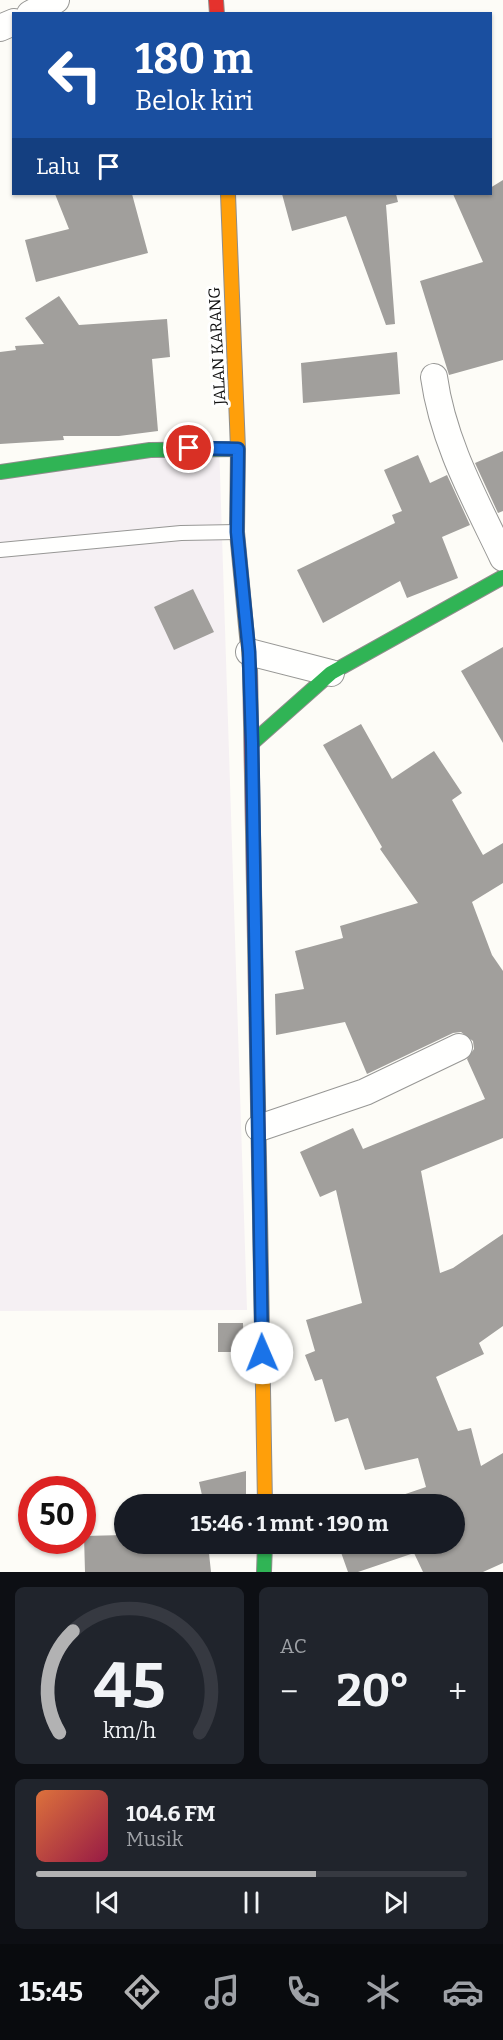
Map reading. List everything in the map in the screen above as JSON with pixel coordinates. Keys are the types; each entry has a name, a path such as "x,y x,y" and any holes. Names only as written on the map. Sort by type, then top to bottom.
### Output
{"main road":[{"name":"JALAN KARANG","path":"228,195 238,449 237,532 249,652 252,743 265,1494"},
{"path":"0,472 150,450 238,449"},
{"path":"252,743 331,673 503,577"},
{"path":"264,1572 265,1554"}],"street":[{"path":"34,12 56,0"},
{"path":"434,377 443,424 451,448 503,558"},
{"path":"249,652 331,673"},
{"path":"259,1128 365,1092 459,1047"}],"lane":[{"path":"0,550 181,532 237,532"}],"shaded area":[{"path":"219,443 247,1310 0,1311 0,467"}],"building":[{"path":"503,180 503,360 449,375 420,281 483,262 453,195 492,195 492,187"},
{"path":"55,195 132,195 148,253 36,282 25,240 69,229"},
{"path":"282,195 396,195 398,202 386,205 395,324 386,325 346,216 292,231"},
{"path":"59,296 79,325 167,319 170,357 152,359 158,431 119,436 63,436 64,440 0,444 0,352 16,350 15,346 44,344 25,318"},
{"path":"397,352 400,394 303,403 301,363"},
{"path":"503,451 503,511 498,513 475,463"},
{"path":"418,455 430,483 447,475 470,525 442,537 458,578 407,598 400,581 323,623 297,570 395,523 392,515 402,511 384,470"},
{"path":"193,589 214,632 174,650 154,607"},
{"path":"503,647 503,743 461,671"},
{"path":"361,724 392,779 434,751 462,793 452,800 483,855 503,843 503,883 472,902 492,955 503,971 503,1138 421,1171 440,1273 453,1268 503,1234 503,1326 479,1343 484,1354 436,1377 458,1431 471,1428 481,1466 503,1453 503,1563 483,1572 423,1572 414,1554 465,1554 465,1494 405,1494 426,1487 418,1458 365,1470 348,1418 335,1422 322,1379 315,1381 305,1355 315,1351 306,1320 362,1303 336,1190 320,1197 300,1152 353,1128 363,1149 485,1099 467,1059 474,1049 473,1041 461,1032 453,1033 367,1074 345,1022 276,1035 275,994 304,989 295,951 343,938 340,926 418,903 380,849 382,847 323,745"},
{"path":"218,1323 243,1323 244,1352 218,1352"},
{"path":"246,1471 246,1494 202,1494 199,1482"},
{"path":"114,1535 114,1554 209,1554 211,1572 85,1572 84,1554 96,1554 96,1536"},
{"path":"342,1554 411,1554 358,1572 348,1572"}],"traffic: fast":[{"path":"0,472 150,450 238,449"},
{"path":"252,743 331,673 503,577"},
{"path":"264,1572 265,1554"}],"traffic: slow":[{"path":"228,195 238,449 237,532 250,668"},
{"path":"259,1159 265,1494"}],"traffic: jam":[{"path":"216,0 217,12"},
{"path":"250,668 259,1159"}],"route":[{"path":"189,448 238,449 237,532 249,652 252,743 262,1353"}]}
